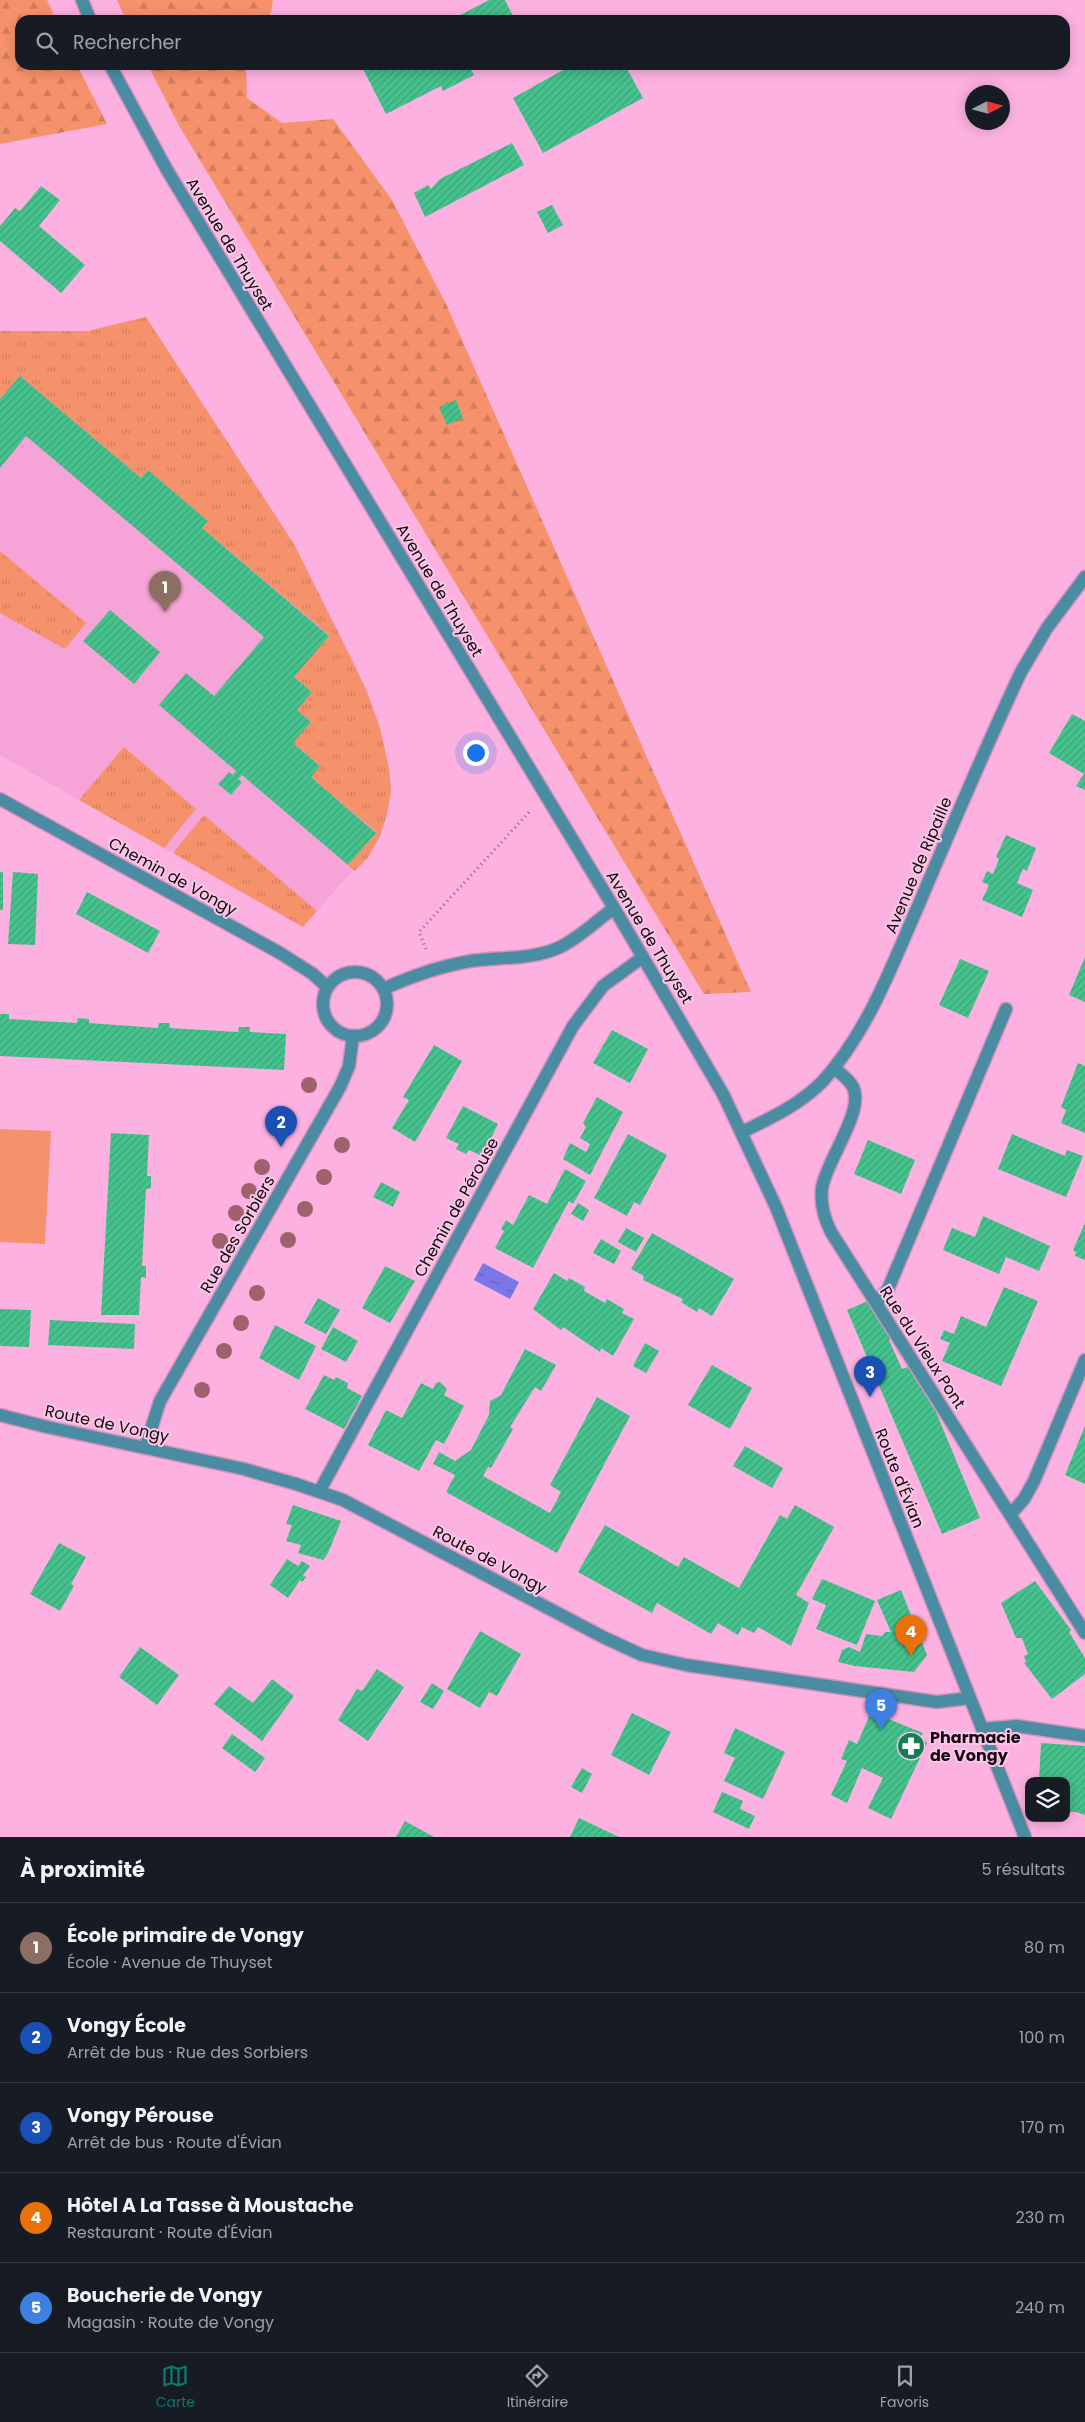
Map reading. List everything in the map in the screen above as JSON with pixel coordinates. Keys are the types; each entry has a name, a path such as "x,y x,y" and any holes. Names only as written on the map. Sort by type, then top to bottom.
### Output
{"street":[{"path":"82,0 88,15"},
{"name":"Avenue de Thuyset","path":"112,70 137,119 172,179 614,908 697,1048 742,1132"},
{"name":"Avenue de Ripaille","path":"742,1132 793,1106 807,1096 834,1068 853,1042 877,997 1021,672 1046,628 1085,577"},
{"name":"Chemin de Vongy","path":"0,799 280,954 327,987"},
{"path":"383,989 416,975 452,964 532,955 557,948 572,940 614,908"},
{"name":"Chemin de Pérouse","path":"319,1492 573,1026 603,986 642,957"},
{"path":"345,973 367,974 376,980 383,989 387,999 382,1021 370,1032 353,1036 333,1028 326,1019 323,1008 327,987 335,978 345,973"},
{"path":"876,1304 888,1290 1006,1009"},
{"name":"Rue des Sorbiers","path":"145,1448 160,1401 340,1087 348,1066 353,1036"},
{"name":"Rue du Vieux Pont","path":"834,1068 852,1085 856,1101 826,1172 822,1187 821,1202 831,1232 1085,1632"},
{"name":"Route d'Évian","path":"742,1132 776,1207 1025,1837"},
{"path":"1010,1514 1024,1499 1034,1481 1085,1360"},
{"name":"Route de Vongy","path":"0,1414 47,1427 262,1474 319,1492 361,1508 603,1637 652,1658 686,1665 937,1702 970,1698"},
{"path":"982,1729 1017,1726 1085,1736"}],"path":[{"path":"428,955 419,932 523,818"}],"shaded area":[{"path":"146,317 303,561 355,664 380,728 389,768 391,791 387,814 380,836 369,856 355,871 353,870 303,927 0,755 0,331 88,331"}],"green space":[{"path":"0,0 47,0 54,15 15,15 15,70 80,70 107,124 0,144"},
{"path":"117,0 273,0 269,15 124,15"},
{"path":"151,70 246,70 247,98 282,123 333,119 392,200 447,306 751,992 704,994 178,124"},
{"path":"146,317 294,544 366,689 380,728 389,768 391,791 387,814 380,836 369,856 355,871 348,865 376,832 311,777 320,765 293,743 311,722 297,710 312,692 294,677 329,635 202,528 208,521 148,470 141,478 20,376 0,399 0,331 88,331"},
{"path":"0,551 86,623 65,649 0,613"},
{"path":"124,747 196,809 164,848 79,800"},
{"path":"204,815 317,911 303,927 173,853"},
{"path":"0,1129 51,1131 45,1244 0,1242"}],"water":[{"path":"483,1263 519,1282 510,1299 474,1280"}],"building":[{"path":"489,0 505,0 512,15 460,15"},
{"path":"364,70 471,70 474,75 443,91 441,86 386,114"},
{"path":"563,70 628,70 643,98 543,153 513,98"},
{"path":"512,143 524,165 425,217 414,193 428,185 431,189 440,179"},
{"path":"41,186 60,200 39,226 85,265 61,293 0,241 0,226 15,208 20,211"},
{"path":"552,205 563,225 548,233 537,212"},
{"path":"20,376 141,478 148,470 208,521 202,528 329,636 294,677 312,692 297,710 311,722 293,743 320,766 311,777 376,833 348,865 242,775 238,779 242,782 231,795 218,784 229,772 233,775 236,771 159,705 186,673 214,696 264,637 26,436 0,468 0,399"},
{"path":"456,400 463,418 447,425 439,407"},
{"path":"110,610 160,652 134,684 83,641"},
{"path":"1072,714 1085,721 1085,790 1076,786 1084,774 1049,753"},
{"path":"1006,835 1036,848 1027,871 1023,869 1017,883 1033,890 1022,917 982,900 989,885 982,882 987,871 993,874 999,859 996,857"},
{"path":"0,872 3,872 3,910 0,910"},
{"path":"13,872 38,874 35,945 8,944"},
{"path":"87,892 160,931 148,953 76,914"},
{"path":"1085,957 1085,1002 1069,995"},
{"path":"960,959 989,971 968,1018 939,1005"},
{"path":"0,1014 9,1014 9,1019 77,1023 78,1018 89,1019 89,1023 158,1028 159,1023 169,1023 170,1028 238,1032 239,1027 250,1027 250,1032 286,1034 284,1070 0,1056"},
{"path":"612,1030 648,1049 630,1083 593,1063"},
{"path":"434,1045 462,1061 415,1142 392,1128 409,1100 403,1097"},
{"path":"1078,1063 1085,1066 1085,1133 1061,1123 1066,1110 1061,1107"},
{"path":"597,1097 623,1112 590,1175 563,1159 570,1143 586,1152 590,1144 580,1138 586,1127 583,1123"},
{"path":"463,1106 498,1124 482,1156 469,1150 466,1154 456,1149 459,1144 446,1138"},
{"path":"111,1133 149,1135 147,1176 151,1176 151,1188 146,1189 142,1266 146,1266 146,1278 141,1277 139,1315 101,1315"},
{"path":"628,1134 667,1155 640,1205 634,1202 627,1216 594,1198"},
{"path":"1012,1134 1065,1156 1067,1150 1083,1156 1066,1197 998,1169"},
{"path":"868,1140 915,1160 901,1194 854,1174"},
{"path":"565,1169 586,1181 573,1204 569,1201 533,1268 495,1248 504,1231 501,1229 506,1220 513,1225 529,1195 547,1204"},
{"path":"381,1182 400,1192 393,1207 373,1197"},
{"path":"578,1203 589,1210 583,1221 571,1214"},
{"path":"983,1216 1050,1246 1039,1271 1006,1257 999,1274 943,1250 952,1228 975,1237"},
{"path":"1085,1223 1085,1260 1075,1256 1076,1252 1073,1250"},
{"path":"626,1228 644,1238 636,1252 618,1242"},
{"path":"652,1233 734,1279 712,1316 699,1308 697,1312 681,1302 683,1299 643,1280 644,1276 631,1269"},
{"path":"601,1239 621,1251 614,1264 593,1253"},
{"path":"385,1266 415,1281 390,1323 362,1308"},
{"path":"554,1273 567,1281 569,1278 585,1287 584,1291 605,1303 607,1299 624,1309 622,1313 634,1319 613,1356 601,1348 600,1352 563,1327 561,1330 533,1309"},
{"path":"1004,1287 1038,1301 1001,1386 942,1361 950,1343 940,1339 944,1330 954,1334 961,1316 986,1327"},
{"path":"318,1298 340,1310 326,1334 304,1323"},
{"path":"868,1301 891,1339 889,1340 902,1369 908,1367 936,1412 980,1518 942,1534 847,1310"},
{"path":"0,1309 31,1310 29,1347 0,1346"},
{"path":"50,1320 135,1324 134,1349 48,1345"},
{"path":"275,1325 316,1346 299,1380 259,1358"},
{"path":"333,1327 358,1341 346,1362 321,1349"},
{"path":"645,1343 659,1351 646,1373 633,1366"},
{"path":"525,1349 556,1365 541,1391 535,1387 510,1427 513,1429 491,1468 488,1467 483,1476 550,1513 561,1492 550,1485 597,1397 630,1416 557,1553 446,1492 455,1475 433,1464 439,1452 455,1461 471,1450 489,1415 490,1401 501,1395"},
{"path":"712,1365 752,1388 730,1429 688,1405"},
{"path":"324,1375 334,1380 336,1377 348,1383 347,1388 362,1396 344,1429 305,1409"},
{"path":"440,1382 447,1389 444,1395 464,1406 444,1444 436,1440 419,1471 368,1445 386,1410 402,1418 421,1383 433,1389 436,1383"},
{"path":"1085,1426 1085,1484 1065,1475"},
{"path":"745,1446 783,1468 772,1488 733,1466"},
{"path":"293,1505 341,1521 328,1553 323,1560 298,1553 301,1545 286,1541 292,1525 286,1524"},
{"path":"795,1505 834,1527 796,1595 809,1603 791,1646 758,1627 754,1633 742,1627 738,1635 718,1623 711,1634 657,1603 652,1613 578,1572 605,1525 678,1567 684,1557 739,1588 780,1515 787,1519"},
{"path":"59,1543 86,1557 71,1584 74,1586 60,1611 30,1594"},
{"path":"287,1559 298,1566 302,1561 310,1566 303,1575 306,1577 302,1582 300,1580 288,1598 270,1585"},
{"path":"822,1579 875,1601 857,1645 816,1629 826,1605 812,1599"},
{"path":"1035,1581 1071,1630 1069,1632 1085,1658 1085,1674 1052,1699 1024,1663 1026,1662 1024,1656 1028,1654 1022,1638 1016,1638 1001,1603"},
{"path":"901,1590 927,1655 914,1672 855,1666 838,1662 842,1650 849,1647 860,1652 866,1634 882,1636 885,1632 891,1632 877,1600"},
{"path":"480,1631 521,1654 497,1696 489,1692 480,1708 447,1689"},
{"path":"140,1647 179,1675 157,1705 119,1677"},
{"path":"377,1669 404,1687 368,1741 338,1720 357,1689 362,1691"},
{"path":"272,1679 294,1696 262,1741 214,1704 229,1686 253,1703"},
{"path":"432,1683 444,1691 433,1709 420,1702"},
{"path":"871,1712 923,1733 921,1736 927,1743 891,1819 868,1808 883,1778 862,1768 847,1803 831,1795 847,1761 841,1759 849,1740 857,1744"},
{"path":"632,1713 671,1732 649,1775 611,1755"},
{"path":"735,1728 785,1752 763,1799 724,1781 735,1758 724,1753"},
{"path":"232,1734 265,1758 255,1772 222,1748"},
{"path":"1041,1743 1085,1746 1085,1815 1070,1812 1070,1777 1039,1777"},
{"path":"582,1768 592,1774 582,1793 571,1787"},
{"path":"722,1792 743,1801 740,1809 755,1816 749,1829 713,1812"},
{"path":"579,1818 619,1837 570,1837"},
{"path":"405,1821 434,1837 396,1837"}],"place":[{"name":"École primaire de Vongy","path":"165,612"},
{"name":"Vongy École","path":"281,1147"},
{"name":"Vongy Pérouse","path":"870,1397"},
{"name":"Hôtel A La Tasse à Moustache","path":"911,1656"},
{"name":"Boucherie de Vongy","path":"881,1730"},
{"name":"Pharmacie de Vongy","path":"911,1746"}]}
